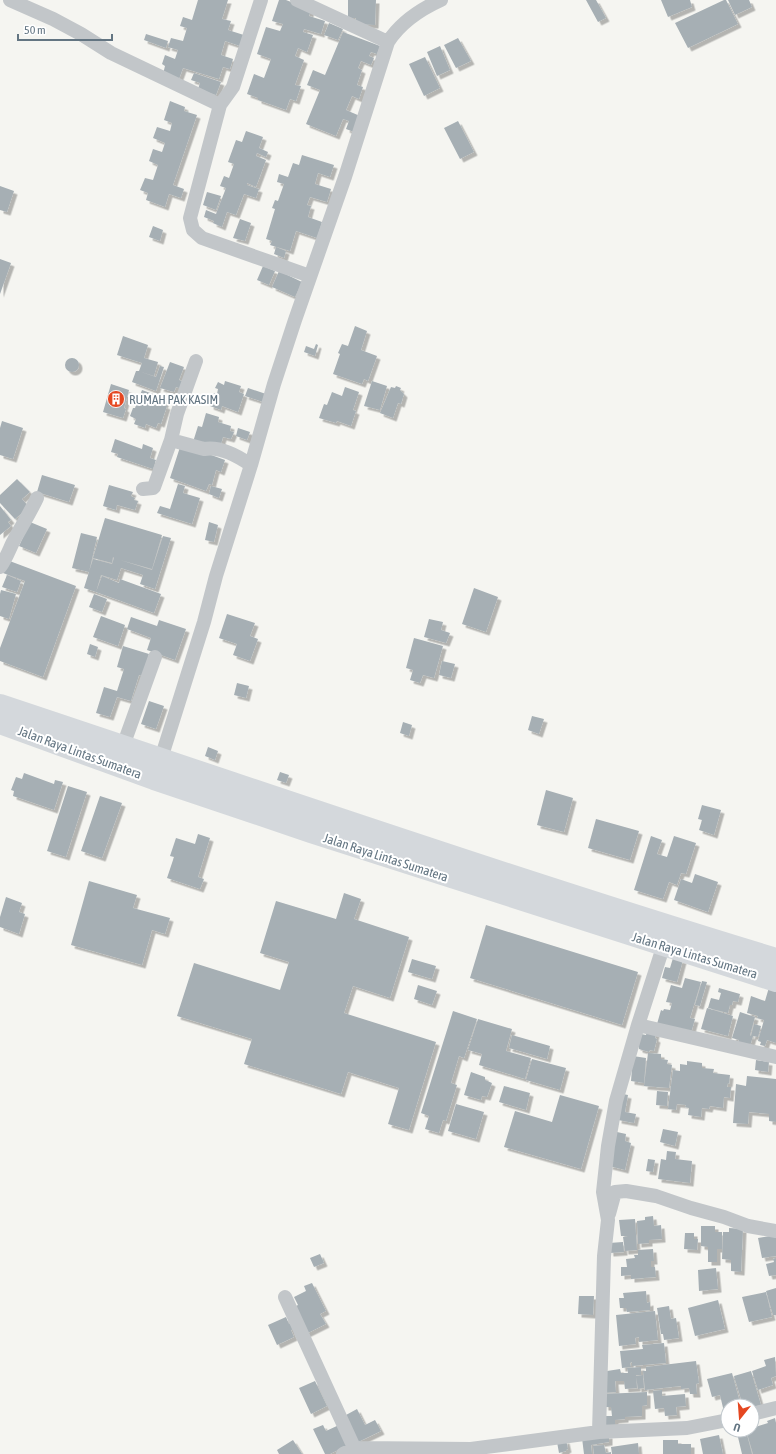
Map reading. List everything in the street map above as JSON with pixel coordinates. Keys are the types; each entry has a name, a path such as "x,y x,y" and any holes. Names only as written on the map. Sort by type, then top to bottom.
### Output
{"highway":[{"name":"Jalan Raya Lintas Sumatera","path":"0,705 123,746 158,769"},
{"name":"Jalan Raya Lintas Sumatera","path":"0,723 158,769 326,837 667,936 776,959"},
{"name":"Jalan Raya Lintas Sumatera","path":"667,936 776,981"}],"street":[{"path":"10,0 53,19 81,34 111,53 220,105"},
{"path":"261,0 233,87 220,105 190,218 193,230 202,238 310,276"},
{"path":"297,0 388,42"},
{"path":"158,769 204,622 216,576 251,465 274,384 345,177 388,42 396,31 410,17 441,0"},
{"path":"143,489 153,488 171,440 177,414 196,361"},
{"path":"171,440 204,449 209,448 224,451 238,456 251,465"},
{"path":"0,566 5,560 37,498"},
{"path":"123,746 155,657"},
{"path":"608,1220 603,1192 608,1146 616,1101 638,1025 667,936"},
{"path":"638,1025 776,1057"},
{"path":"599,1432 604,1256 608,1220 615,1192 626,1191 656,1196 748,1226 776,1231"},
{"path":"285,1297 352,1452 471,1449 599,1432 687,1428 720,1422"},
{"path":"760,1412 776,1408"}],"building":[{"path":"198,0 228,0 222,19 231,21 228,30 247,36 243,47 225,41 221,55 233,59 230,69 223,67 219,79 183,68 179,79 163,74 165,66 162,64 165,55 175,59 178,50 168,47 171,38 183,41 187,28 180,26 183,17 192,20"},
{"path":"279,0 286,0 311,10 309,16 325,21 321,34 304,29 303,32 313,35 307,52 298,48 295,56 304,60 295,85 301,86 296,101 290,99 286,110 258,100 258,98 247,94 254,74 264,78 271,59 257,54 266,27 280,31 283,24 272,21"},
{"path":"348,0 376,0 375,25 355,24 356,18 348,18"},
{"path":"586,0 596,0 606,18 598,22"},
{"path":"661,0 690,0 692,7 668,17"},
{"path":"726,0 738,24 688,48 675,23"},
{"path":"728,0 749,0 752,7 735,15"},
{"path":"329,23 343,29 338,40 324,35"},
{"path":"343,32 380,46 377,54 371,52 369,56 374,58 371,65 361,61 358,68 362,70 357,85 363,87 359,99 352,96 346,110 360,116 354,132 346,129 349,121 343,119 336,136 306,124 320,90 307,85 313,70 325,75"},
{"path":"146,34 168,41 166,48 144,40"},
{"path":"458,38 471,61 456,68 444,45"},
{"path":"440,46 450,70 437,76 427,52"},
{"path":"425,57 440,88 424,96 409,64"},
{"path":"194,73 221,82 216,95 198,89 200,83 191,80"},
{"path":"170,101 185,107 184,111 197,115 173,185 184,189 181,198 169,194 165,207 146,200 148,193 140,190 145,178 153,180 158,165 149,161 153,149 162,152 165,143 153,138 157,127 170,131 172,123 164,120"},
{"path":"458,121 474,152 460,159 444,128"},
{"path":"246,131 263,137 259,148 268,152 266,157 257,153 256,156 266,160 256,187 247,183 247,185 259,189 256,198 244,194 236,215 227,212 222,227 213,223 214,221 204,217 206,210 216,214 226,188 220,186 224,176 229,178 234,164 228,162 236,140 242,142"},
{"path":"302,155 334,165 330,177 318,173 315,184 331,189 327,202 310,197 307,205 311,206 308,217 322,222 317,238 296,231 290,251 270,245 272,241 266,239 275,209 272,208 275,200 278,201 284,184 277,182 279,174 288,177 293,163 299,165"},
{"path":"0,186 14,191 7,212 0,210"},
{"path":"207,192 221,196 216,210 203,205"},
{"path":"240,219 251,223 245,241 233,238"},
{"path":"153,226 163,230 160,241 149,237"},
{"path":"276,247 286,251 284,258 274,254"},
{"path":"0,259 11,263 0,294"},
{"path":"263,266 275,271 269,285 257,280"},
{"path":"279,271 302,282 295,297 272,287"},
{"path":"355,326 367,331 361,350 377,356 368,381 364,379 362,384 333,374 340,354 338,353 342,344 348,346"},
{"path":"123,336 148,345 144,358 158,362 154,376 141,372 156,377 160,366 164,367 156,391 132,382 136,371 139,371 142,363 117,355"},
{"path":"316,344 318,345 315,356 304,352 306,346 314,349"},
{"path":"72,358 77,360 79,365 77,370 72,372 67,370 65,365 67,360"},
{"path":"170,362 184,367 179,380 184,382 182,389 176,387 174,392 160,388"},
{"path":"225,381 241,386 239,392 244,394 238,412 222,406 221,410 210,406 214,393 217,394 218,389 215,388 218,382 224,385"},
{"path":"372,381 387,386 380,410 364,406"},
{"name":"RUMAH PAK KASIM","path":"111,384 129,390 123,418 103,412"},
{"path":"396,386 401,388 400,390 404,394 401,404 398,403 393,418 380,413 391,387 395,388"},
{"path":"345,387 359,392 353,410 356,411 351,426 337,421 336,423 319,418 324,404 327,405 332,392 342,396"},
{"path":"248,388 266,394 263,402 245,396"},
{"path":"142,390 167,399 164,405 167,406 161,424 158,423 156,428 146,424 145,428 134,424 136,419 130,416"},
{"path":"206,413 219,417 218,422 231,426 230,431 234,432 231,439 223,437 220,448 193,442 198,426 202,427"},
{"path":"2,421 23,428 13,459 0,455 0,428"},
{"path":"238,428 250,432 247,440 236,436"},
{"path":"115,439 142,449 143,444 153,448 150,458 156,460 153,469 117,457 118,454 111,452"},
{"path":"181,444 225,460 221,472 216,470 212,485 209,484 206,491 170,478"},
{"path":"42,475 75,485 69,502 37,492"},
{"path":"17,479 30,492 22,499 29,507 15,519 0,503 0,495"},
{"path":"178,484 185,486 183,493 200,498 192,524 157,513 160,506 170,509"},
{"path":"109,485 133,492 131,496 135,498 134,500 138,501 135,510 117,505 116,510 103,506"},
{"path":"211,486 222,489 219,498 209,494"},
{"path":"0,506 11,520 8,522 11,526 0,535"},
{"path":"105,518 162,535 152,569 120,560 152,570 163,536 171,538 155,589 140,584 143,575 121,568 117,580 101,575 96,592 84,588 93,559 112,564 114,558 113,557 112,563 93,558"},
{"path":"30,522 47,529 36,553 19,546"},
{"path":"209,522 218,525 214,542 205,540"},
{"path":"81,533 97,537 89,572 72,568"},
{"path":"7,560 76,586 43,677 0,661 0,648 25,581 3,573"},
{"path":"7,575 21,581 17,592 2,587"},
{"path":"102,576 119,583 120,579 161,594 154,613 96,592"},
{"path":"474,588 498,597 486,632 462,624"},
{"path":"1,590 16,594 9,619 0,616"},
{"path":"94,594 107,599 102,612 89,607"},
{"path":"227,614 255,623 250,636 258,639 250,661 233,655 237,644 219,638"},
{"path":"101,616 125,625 118,646 93,637"},
{"path":"131,617 157,626 159,620 186,629 175,660 147,650 151,638 127,629"},
{"path":"429,619 443,622 441,630 450,633 446,643 424,637"},
{"path":"414,638 443,646 434,678 423,675 420,683 410,680 413,670 406,668"},
{"path":"90,644 98,647 95,657 87,654"},
{"path":"123,646 149,654 142,676 139,675 131,701 117,697 110,717 96,713 104,687 117,691 124,669 117,667"},
{"path":"442,661 455,664 451,678 439,675"},
{"path":"237,683 249,686 246,698 234,695"},
{"path":"149,701 164,706 156,729 141,724"},
{"path":"532,716 544,719 539,734 528,730"},
{"path":"403,722 412,725 409,736 400,733"},
{"path":"208,747 218,751 215,760 205,756"},
{"path":"280,772 289,775 286,783 277,780"},
{"path":"24,773 54,784 55,780 63,782 54,810 13,796 14,791 11,790 16,777 22,779"},
{"path":"68,786 87,792 66,857 47,851"},
{"path":"546,790 573,798 564,832 537,825"},
{"path":"100,796 122,803 102,858 81,851"},
{"path":"702,805 721,810 714,835 699,830 702,820 698,819"},
{"path":"596,819 639,831 630,860 588,848"},
{"path":"198,834 210,838 198,877 204,879 200,889 167,878 174,857 170,856 176,838 195,844"},
{"path":"651,836 662,840 657,854 667,857 674,836 696,843 686,874 681,873 677,885 669,882 663,899 634,890"},
{"path":"695,874 718,882 708,912 674,900 681,879 692,883"},
{"path":"89,881 137,895 133,908 170,918 165,934 152,930 142,965 71,945"},
{"path":"344,893 361,899 354,919 409,937 390,998 353,986 344,1013 436,1042 409,1130 388,1124 399,1088 348,1072 341,1094 244,1064 252,1039 177,1016 194,963 280,990 289,962 260,953 276,901 336,919"},
{"path":"6,897 22,903 19,912 25,914 19,934 0,927 0,917"},
{"path":"486,925 638,972 622,1025 470,978"},
{"path":"673,958 683,960 677,982 662,978 665,967 670,968"},
{"path":"412,959 436,966 432,979 408,972"},
{"path":"685,978 701,982 690,1018 695,1019 691,1033 657,1024 661,1010 670,1010 672,1003 666,1002 671,985 682,988"},
{"path":"702,981 707,982 700,1006 695,1005"},
{"path":"770,984 776,985 776,1043 767,1040 765,1046 760,1045 761,1042 758,1041 764,1020 757,1018 758,1016 747,1013 751,996 765,1001"},
{"path":"418,985 437,991 432,1005 414,999"},
{"path":"719,988 740,994 738,1002 733,1001 732,1005 730,1005 728,1013 708,1008 711,998 719,1000 721,993 718,992"},
{"path":"707,1008 733,1016 728,1036 701,1029"},
{"path":"453,1011 477,1019 464,1058 459,1056 451,1083 457,1085 446,1121 443,1120 439,1133 425,1129 429,1116 421,1113"},
{"path":"740,1012 755,1017 751,1036 754,1024 761,1026 758,1037 753,1036 750,1046 738,1043 739,1040 732,1038"},
{"path":"478,1019 512,1029 506,1051 531,1058 525,1079 479,1065 482,1054 468,1050"},
{"path":"647,1031 656,1033 655,1038 657,1039 654,1051 650,1050 649,1052 637,1047 641,1034 646,1035"},
{"path":"512,1035 550,1046 547,1059 509,1048"},
{"path":"648,1053 661,1054 661,1059 668,1060 667,1064 672,1065 669,1088 644,1086"},
{"path":"633,1056 646,1058 644,1083 631,1081"},
{"path":"532,1059 566,1068 560,1090 526,1080"},
{"path":"756,1060 769,1062 768,1072 755,1070"},
{"path":"687,1061 702,1063 702,1068 714,1069 713,1073 730,1075 729,1084 728,1083 727,1087 731,1087 730,1098 724,1097 723,1108 710,1106 709,1109 702,1108 701,1117 688,1115 689,1108 685,1107 686,1105 677,1104 676,1110 668,1109 673,1070 680,1071 680,1064 687,1065"},
{"path":"471,1072 485,1077 485,1080 492,1083 487,1097 482,1096 481,1100 464,1095"},
{"path":"747,1076 776,1079 776,1122 769,1121 769,1114 749,1112 748,1124 733,1123 736,1084 746,1086"},
{"path":"504,1086 530,1093 526,1110 499,1102"},
{"path":"657,1091 668,1092 667,1106 656,1105"},
{"path":"623,1094 628,1095 625,1112 636,1114 634,1123 618,1120"},
{"path":"560,1095 599,1106 581,1169 504,1147 515,1111 552,1122"},
{"path":"456,1104 484,1112 476,1139 448,1131"},
{"path":"663,1129 678,1132 675,1146 660,1142"},
{"path":"617,1132 626,1134 625,1141 631,1143 625,1170 609,1166"},
{"path":"667,1151 676,1152 675,1159 692,1161 690,1183 658,1179 661,1159 666,1160"},
{"path":"648,1159 655,1160 653,1172 646,1171"},
{"path":"653,1216 654,1226 661,1225 662,1239 649,1240 649,1243 638,1244 637,1221 645,1220 645,1217"},
{"path":"635,1219 637,1250 625,1251 623,1237 628,1236 621,1236 619,1220"},
{"path":"701,1226 715,1226 715,1232 722,1232 722,1249 717,1249 717,1262 708,1262 708,1247 701,1246"},
{"path":"729,1228 743,1229 741,1272 731,1271 731,1260 722,1259 723,1232 729,1232"},
{"path":"685,1233 694,1233 694,1239 698,1239 697,1250 684,1249"},
{"path":"776,1235 776,1256 762,1258 758,1238"},
{"path":"623,1242 624,1252 610,1253 609,1243"},
{"path":"653,1249 654,1261 651,1261 651,1267 655,1267 656,1277 631,1279 631,1275 621,1276 621,1267 627,1267 626,1259 635,1258 634,1255 638,1255 638,1250"},
{"path":"320,1254 324,1263 314,1267 310,1258"},
{"path":"776,1258 776,1275 769,1276 766,1264 774,1262 773,1259"},
{"path":"716,1268 718,1289 699,1291 698,1270"},
{"path":"312,1283 326,1311 320,1314 326,1324 306,1334 294,1307 298,1305 294,1297 306,1291 304,1286"},
{"path":"776,1288 776,1315 773,1315 766,1291"},
{"path":"646,1291 647,1303 650,1302 650,1310 627,1312 626,1308 620,1308 619,1298 624,1298 623,1293"},
{"path":"766,1292 772,1317 749,1322 742,1297"},
{"path":"579,1296 594,1296 593,1315 578,1314"},
{"path":"718,1300 725,1329 695,1336 688,1308"},
{"path":"669,1306 671,1319 676,1318 679,1338 664,1340 663,1334 661,1334 657,1308"},
{"path":"655,1311 658,1340 639,1342 639,1337 635,1338 636,1344 619,1346 616,1315"},
{"path":"286,1317 289,1324 292,1323 295,1329 291,1330 294,1337 277,1345 268,1325"},
{"path":"664,1343 666,1363 632,1366 632,1362 630,1363 631,1367 622,1368 620,1351 643,1349 642,1345"},
{"path":"775,1357 776,1376 771,1378 773,1385 758,1390 752,1371 766,1366 764,1360"},
{"path":"696,1361 699,1383 696,1384 697,1394 690,1394 689,1388 681,1389 681,1386 645,1390 643,1371 646,1371 646,1367"},
{"path":"641,1367 641,1375 636,1375 637,1388 625,1389 624,1381 615,1381 616,1392 602,1393 607,1371 620,1369 621,1373 628,1373 627,1368"},
{"path":"751,1371 759,1398 741,1398 734,1376"},
{"path":"732,1373 739,1398 721,1398 720,1395 712,1397 707,1379"},
{"path":"643,1375 644,1388 638,1389 636,1376"},
{"path":"315,1381 327,1406 311,1414 299,1388"},
{"path":"662,1390 662,1396 685,1394 686,1406 676,1407 677,1415 665,1416 664,1408 655,1409 653,1391"},
{"path":"647,1392 647,1405 642,1406 642,1416 625,1417 625,1419 615,1420 615,1426 601,1427 600,1416 612,1416 611,1407 605,1407 604,1394"},
{"path":"357,1409 365,1425 375,1420 381,1431 356,1443 346,1415"},
{"path":"775,1418 776,1454 753,1454 748,1438 760,1438 760,1426 768,1423 767,1421"},
{"path":"323,1425 326,1431 339,1425 348,1445 330,1454 325,1454 313,1429"},
{"path":"609,1435 609,1442 591,1445 592,1454 584,1454 582,1438"},
{"path":"719,1435 723,1454 703,1454 700,1439"},
{"path":"738,1438 748,1438 752,1454 742,1454"},
{"path":"293,1440 302,1454 279,1454 277,1450"},
{"path":"566,1440 568,1449 559,1453 557,1442"},
{"path":"663,1440 678,1440 678,1444 691,1444 691,1454 663,1454"},
{"path":"638,1443 639,1454 612,1454 611,1447"},
{"path":"604,1445 606,1453 611,1452 611,1454 594,1454 593,1446"}],"place":[{"name":"RUMAH PAK KASIM","path":"116,399"}]}
